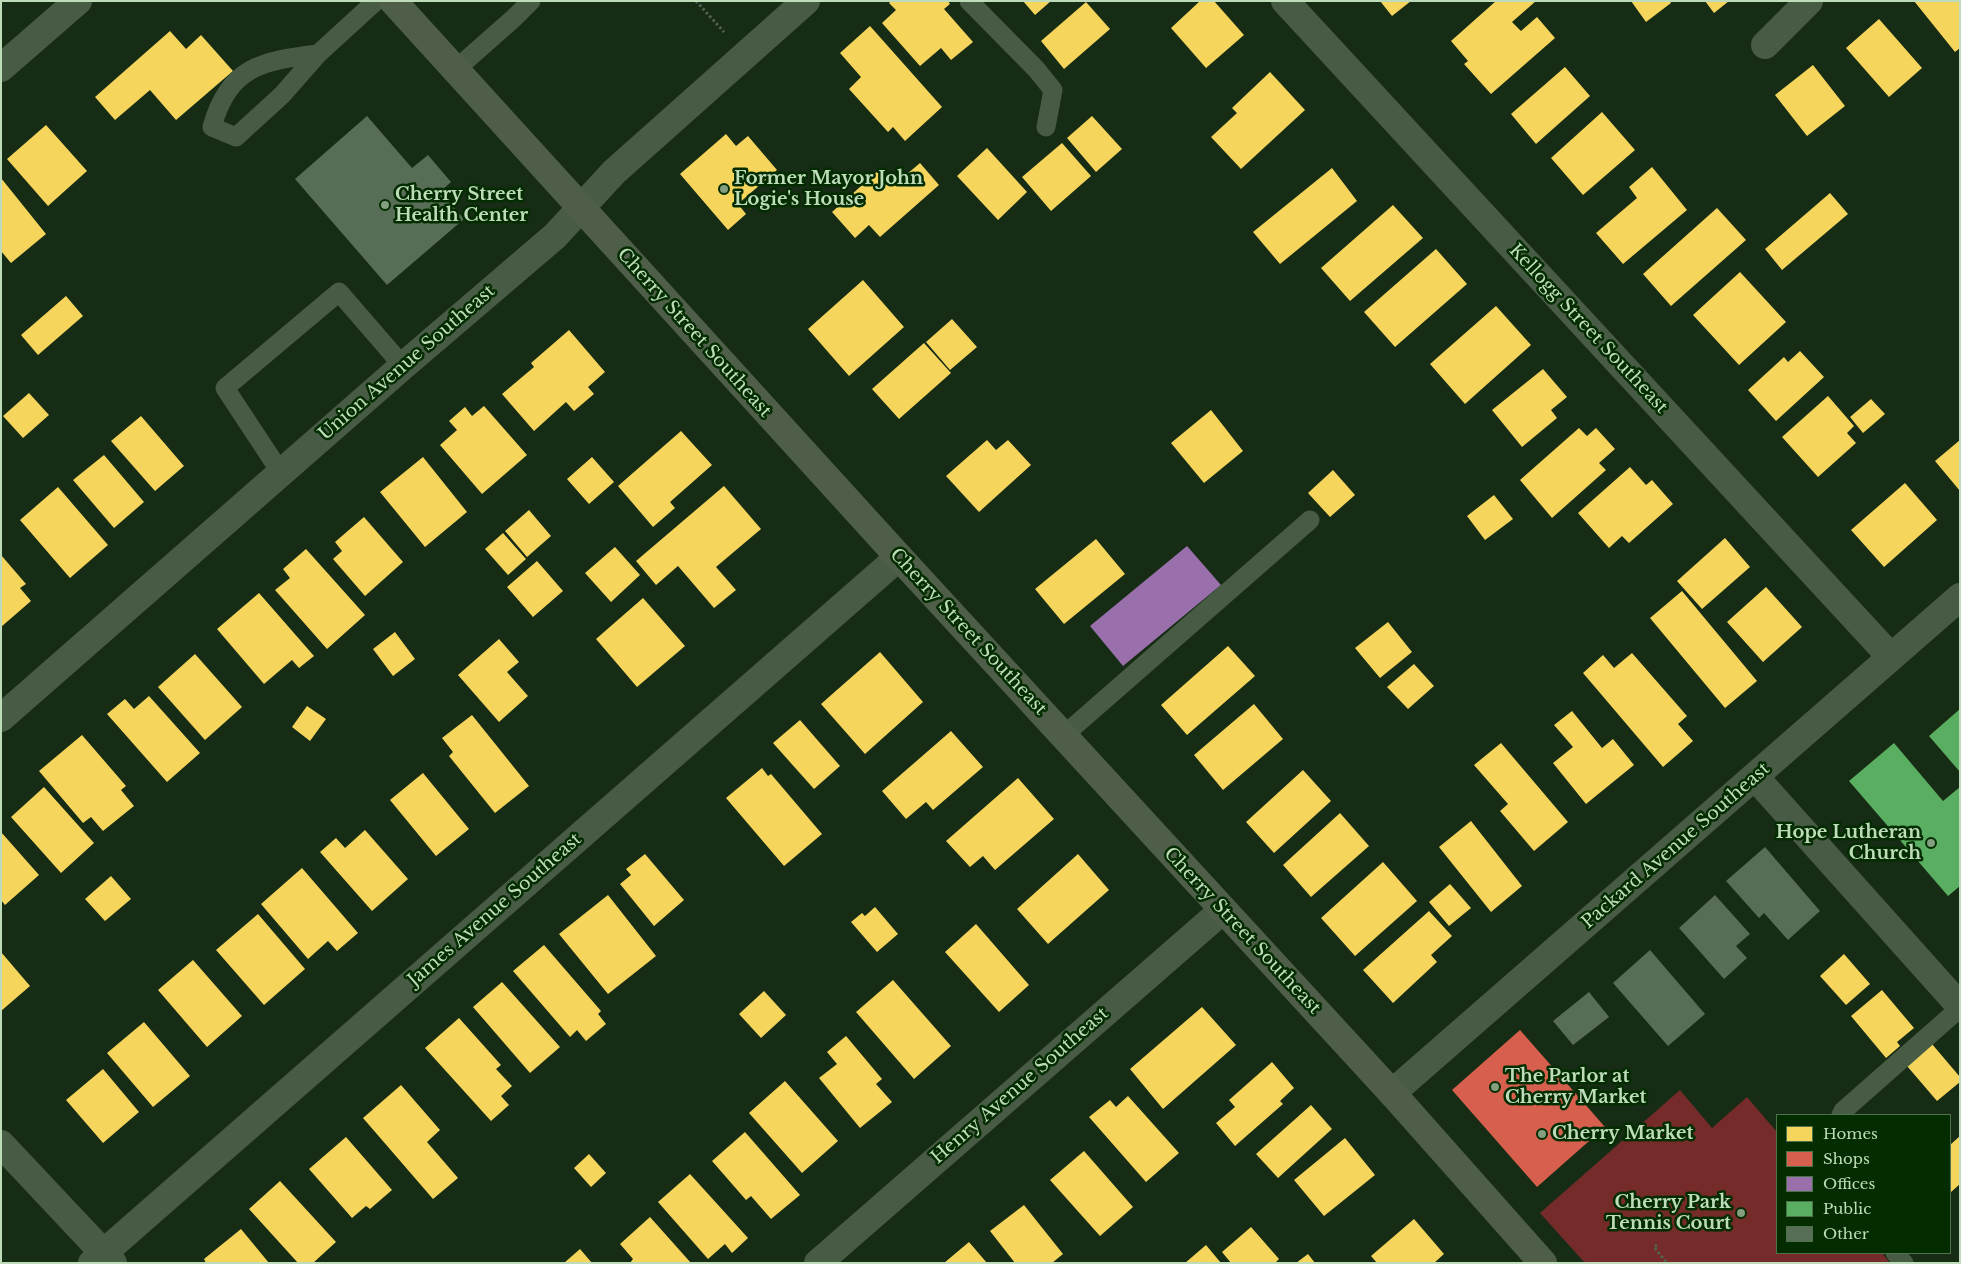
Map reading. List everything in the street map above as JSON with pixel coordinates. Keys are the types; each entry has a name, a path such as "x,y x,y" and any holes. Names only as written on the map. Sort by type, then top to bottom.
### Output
{"street":[{"path":"1,68 78,1"},
{"name":"Cherry Street Southeast","path":"394,1 899,557 1392,1093 1543,1263"},
{"name":"Union Avenue Southeast","path":"1,718 554,236 614,172 806,1"},
{"name":"Kellogg Street Southeast","path":"1285,1 1891,657"},
{"path":"1765,45 1809,1"},
{"name":"James Avenue Southeast","path":"103,1259 899,557"},
{"name":"Packard Avenue Southeast","path":"1392,1093 1960,597"},
{"path":"1755,778 1960,1007"},
{"name":"Henry Avenue Southeast","path":"818,1263 1223,910"},
{"path":"1,1144 103,1259"}],"lane":[{"path":"318,54 277,59 260,65 232,83 217,110 212,127 236,137 282,95 318,54 376,1"},
{"path":"455,70 531,1"},
{"path":"969,1 1036,69 1053,90 1046,127"},
{"path":"281,473 225,388 339,292 403,366"},
{"path":"1063,736 1310,520"},
{"path":"1842,1114 1960,1007"}],"path":[{"path":"696,1 724,32"},
{"path":"1657,1245 1654,1248 1667,1263"}],"shaded area":[{"path":"1680,1090 1712,1128 1747,1097 1776,1131 1776,1254 1883,1254 1890,1263 1585,1263 1540,1213"}],"building: Homes":[{"path":"891,1 948,1 950,4 944,9 973,42 951,60 941,48 920,66 882,23 896,10 889,3"},
{"path":"1023,1 1051,1 1035,15"},
{"path":"1200,1 1214,1 1244,35 1206,68 1171,28"},
{"path":"1380,1 1411,1 1392,16"},
{"path":"1496,1 1536,1 1512,22 1521,31 1537,17 1555,38 1491,94 1464,64 1468,61 1451,41"},
{"path":"1631,1 1670,1 1671,3 1646,22"},
{"path":"1705,1 1729,1 1714,13"},
{"path":"1914,1 1960,1 1960,48 1955,52"},
{"path":"1086,2 1110,29 1064,69 1041,41"},
{"path":"1879,19 1922,68 1889,97 1846,48"},
{"path":"870,26 942,107 905,141 893,127 888,132 849,89 861,77 840,53"},
{"path":"170,31 186,49 201,35 233,71 176,120 150,90 115,120 95,97"},
{"path":"1813,65 1845,106 1807,136 1775,95"},
{"path":"1565,67 1590,96 1536,144 1511,114"},
{"path":"1270,72 1305,110 1241,169 1211,137 1237,113 1232,108"},
{"path":"1602,112 1635,150 1583,195 1551,158"},
{"path":"1092,116 1122,149 1096,172 1067,138"},
{"path":"46,125 87,171 48,206 7,159"},
{"name":"Former Mayor John Logie's House","path":"726,134 736,146 748,136 777,170 738,204 746,214 728,230 680,174"},
{"path":"1062,143 1091,176 1051,211 1022,177"},
{"path":"987,148 1027,192 998,220 957,176"},
{"path":"920,163 939,185 880,237 869,225 855,238 832,212 879,170 893,186"},
{"path":"1652,167 1687,210 1623,264 1596,233 1637,198 1629,187"},
{"path":"1332,168 1357,201 1280,264 1253,232"},
{"path":"1,178 46,234 11,263 1,251"},
{"path":"1830,193 1848,214 1782,270 1765,249"},
{"path":"1393,205 1423,238 1350,301 1321,268"},
{"path":"1717,208 1746,240 1671,306 1643,274"},
{"path":"1436,249 1467,284 1395,347 1364,312"},
{"path":"1740,272 1786,322 1739,365 1693,315"},
{"path":"863,280 904,327 849,376 808,329"},
{"path":"66,296 83,316 38,355 21,335"},
{"path":"1496,306 1531,345 1465,404 1430,364"},
{"path":"952,319 977,347 950,370 926,342"},
{"path":"569,330 605,372 588,387 594,394 574,411 566,402 534,431 502,394 534,367 531,363"},
{"path":"924,343 951,373 899,419 872,389"},
{"path":"1800,351 1824,377 1776,421 1748,390 1784,357 1788,362"},
{"path":"1543,369 1567,397 1551,410 1557,418 1522,447 1492,410"},
{"path":"29,393 49,415 23,438 3,416"},
{"path":"1828,396 1854,426 1847,433 1856,443 1818,477 1782,437"},
{"path":"1871,399 1885,414 1863,433 1850,417"},
{"path":"484,406 527,455 482,494 440,445 457,430 449,421 465,407 472,416"},
{"path":"1211,410 1243,451 1204,483 1171,443"},
{"path":"141,416 184,466 155,491 111,441"},
{"path":"1579,428 1587,436 1596,428 1615,449 1599,463 1606,470 1552,518 1520,480"},
{"path":"681,431 712,465 670,502 675,508 653,527 618,486"},
{"path":"987,440 996,450 1008,440 1031,465 979,512 946,476"},
{"path":"1960,440 1960,491 1935,461"},
{"path":"104,455 144,502 114,528 73,480"},
{"path":"423,457 467,512 425,547 380,492"},
{"path":"592,457 614,482 589,504 567,479"},
{"path":"1630,467 1646,485 1652,480 1673,504 1629,543 1622,536 1609,548 1578,513"},
{"path":"1333,470 1355,495 1330,517 1308,493"},
{"path":"1905,483 1937,520 1884,567 1851,530"},
{"path":"724,486 761,529 716,567 736,590 714,608 678,566 656,585 636,561"},
{"path":"58,487 108,545 70,578 20,520"},
{"path":"1494,495 1513,519 1485,540 1467,516"},
{"path":"529,510 551,536 527,557 505,531"},
{"path":"364,517 403,562 365,596 333,559 342,551 335,542"},
{"path":"503,533 526,559 508,575 485,549"},
{"path":"1725,538 1750,567 1702,609 1677,581"},
{"path":"1096,539 1125,574 1064,624 1035,589"},
{"path":"615,547 640,575 611,602 585,573"},
{"path":"306,549 365,615 327,649 275,590 290,578 283,569"},
{"path":"1,555 26,584 20,588 31,601 1,627"},
{"path":"537,561 563,591 533,617 507,587"},
{"path":"1766,587 1802,627 1763,662 1727,622"},
{"path":"1682,591 1757,681 1725,708 1650,618"},
{"path":"259,593 314,656 299,668 292,660 264,684 217,629"},
{"path":"643,598 685,646 637,687 596,639"},
{"path":"1388,622 1412,652 1380,678 1355,648"},
{"path":"395,632 415,659 393,676 373,649"},
{"path":"499,639 519,662 507,672 528,696 499,722 458,675"},
{"path":"1228,646 1255,676 1187,735 1161,705"},
{"path":"880,652 923,702 865,754 821,704"},
{"path":"1632,653 1687,716 1678,724 1693,741 1663,767 1583,673 1603,655 1614,668"},
{"path":"195,654 242,707 205,740 158,687"},
{"path":"1414,664 1434,686 1408,709 1387,687"},
{"path":"149,696 200,753 167,782 107,714 125,699 134,709"},
{"path":"1254,704 1283,739 1223,790 1194,755"},
{"path":"307,706 326,719 310,741 292,727"},
{"path":"1572,711 1602,748 1613,739 1634,765 1586,804 1553,763 1573,747 1554,725"},
{"path":"472,715 529,786 495,813 449,756 453,752 442,738"},
{"path":"800,720 840,766 814,789 773,743"},
{"path":"951,731 983,767 933,810 926,802 906,819 882,791"},
{"path":"82,735 126,786 121,790 134,806 103,831 91,817 83,823 39,771"},
{"path":"1501,743 1568,822 1534,851 1500,811 1508,804 1474,765"},
{"path":"762,768 768,776 771,774 822,834 784,866 726,798"},
{"path":"1303,770 1331,801 1274,853 1246,822"},
{"path":"423,773 469,829 436,856 390,800"},
{"path":"1018,778 1054,819 995,870 983,856 970,867 946,841"},
{"path":"44,787 94,843 61,873 11,817"},
{"path":"1340,813 1369,846 1311,897 1283,865"},
{"path":"1471,821 1522,886 1491,912 1439,847"},
{"path":"365,830 408,879 372,911 320,852 336,838 345,848"},
{"path":"1,832 39,875 5,905 1,900"},
{"path":"645,854 684,900 654,926 620,884 631,875 626,869"},
{"path":"1078,854 1109,890 1048,944 1017,909"},
{"path":"1383,862 1417,901 1355,956 1321,918"},
{"path":"302,868 358,933 337,951 328,941 308,959 261,904"},
{"path":"111,876 131,899 105,921 85,899"},
{"path":"1450,884 1471,908 1449,926 1429,902"},
{"path":"608,895 656,956 608,994 559,934"},
{"path":"875,907 898,934 877,952 851,922 862,913 865,916"},
{"path":"1429,911 1452,936 1431,955 1437,962 1393,1003 1363,970"},
{"path":"258,914 305,969 264,1005 216,950"},
{"path":"976,924 1029,985 999,1012 945,952"},
{"path":"544,945 601,1011 598,1014 606,1024 586,1041 577,1030 570,1037 513,971"},
{"path":"1,952 30,986 1,1011"},
{"path":"1844,954 1870,984 1846,1005 1820,976"},
{"path":"193,960 242,1016 207,1047 158,990"},
{"path":"893,980 951,1046 914,1079 856,1012"},
{"path":"502,982 560,1047 530,1073 473,1007"},
{"path":"1882,990 1914,1028 1897,1042 1900,1046 1886,1058 1851,1016"},
{"path":"764,991 786,1015 761,1038 739,1014"},
{"path":"1202,1007 1236,1045 1163,1109 1130,1069"},
{"path":"459,1018 501,1065 496,1069 512,1086 501,1096 509,1105 491,1121 425,1048"},
{"path":"144,1022 190,1076 153,1107 107,1053"},
{"path":"846,1036 882,1079 876,1084 892,1102 860,1128 819,1078 837,1064 827,1052"},
{"path":"1932,1044 1960,1077 1960,1082 1937,1101 1907,1066"},
{"path":"1272,1062 1294,1088 1280,1101 1283,1104 1235,1146 1216,1123 1235,1107 1229,1100"},
{"path":"103,1069 139,1112 103,1143 66,1100"},
{"path":"785,1081 838,1141 802,1173 749,1113"},
{"path":"401,1085 440,1130 427,1142 458,1178 433,1199 363,1118"},
{"path":"1128,1096 1179,1153 1146,1182 1089,1117 1110,1100 1116,1107"},
{"path":"1311,1105 1332,1129 1278,1178 1256,1154"},
{"path":"745,1132 800,1195 771,1219 751,1196 746,1200 712,1161"},
{"path":"1960,1136 1960,1184 1951,1192 1951,1144"},
{"path":"346,1137 392,1190 370,1209 366,1206 352,1218 309,1169"},
{"path":"1345,1138 1375,1175 1324,1216 1294,1180"},
{"path":"1084,1151 1133,1207 1100,1236 1050,1180"},
{"path":"589,1154 606,1173 591,1187 574,1168"},
{"path":"690,1174 748,1238 732,1253 725,1244 708,1259 658,1202"},
{"path":"280,1181 336,1242 313,1263 298,1263 249,1209"},
{"path":"1024,1205 1063,1254 1052,1263 1015,1263 990,1231"},
{"path":"650,1217 691,1263 630,1263 633,1259 620,1244"},
{"path":"1414,1219 1444,1254 1434,1263 1377,1263 1371,1256"},
{"path":"1251,1227 1279,1259 1275,1263 1231,1263 1222,1252"},
{"path":"241,1229 269,1263 206,1263 204,1259"},
{"path":"969,1242 987,1263 944,1263"},
{"path":"1206,1245 1221,1263 1185,1263"},
{"path":"580,1249 592,1263 564,1263"},
{"path":"1308,1254 1315,1263 1296,1263"}],"building: Shops":[{"path":"1520,1030 1605,1127 1537,1187 1452,1090"}],"building: Offices":[{"path":"1187,546 1221,585 1123,666 1090,626"}],"building: Public":[{"path":"1960,709 1960,772 1929,736"},
{"name":"Hope Lutheran Church","path":"1894,743 1943,801 1960,787 1960,886 1948,896 1849,781"}],"building: Other":[{"name":"Cherry Street Health Center","path":"367,116 412,168 428,155 451,182 440,192 464,219 387,285 295,179"},
{"path":"1765,847 1820,911 1788,940 1764,913 1759,918 1726,881"},
{"path":"1715,895 1750,934 1736,946 1747,958 1724,979 1679,928"},
{"path":"1650,950 1705,1014 1668,1046 1613,983"},
{"path":"1589,992 1609,1017 1573,1045 1553,1021"}],"place":[{"name":"Former Mayor John Logie's House","path":"724,189"},
{"name":"Cherry Street Health Center","path":"385,205"},
{"name":"Hope Lutheran Church","path":"1931,843"},
{"name":"The Parlor at Cherry Market","path":"1495,1087"},
{"name":"Cherry Market","path":"1542,1134"},
{"name":"Cherry Park Tennis Court","path":"1741,1213"}]}
